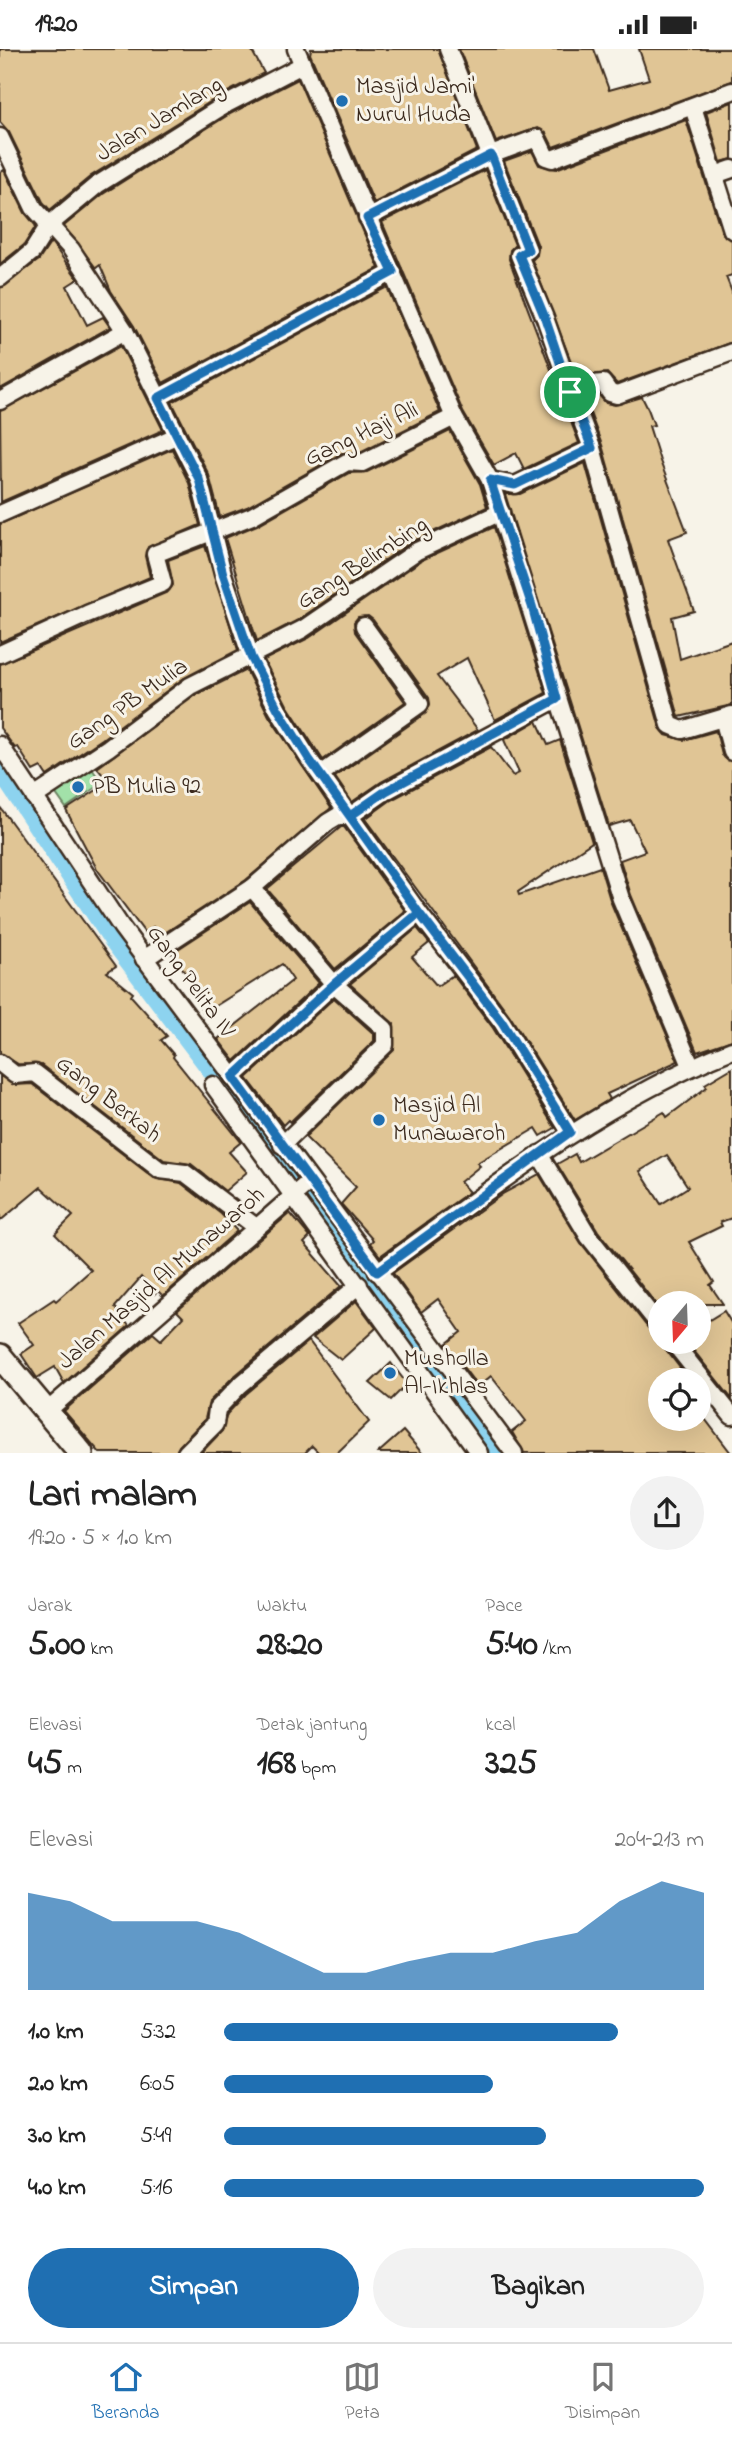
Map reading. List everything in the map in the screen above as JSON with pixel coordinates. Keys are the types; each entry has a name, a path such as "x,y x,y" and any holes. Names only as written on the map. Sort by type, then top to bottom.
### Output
{"main road":[{"path":"0,1356 81,1453"}],"street":[{"path":"296,49 453,417 490,480 621,899 691,1066"},
{"path":"448,49 528,250 519,255 592,448 670,725 682,730 728,717 732,752"},
{"name":"Jalan Jamlang","path":"0,278 32,252 49,225 88,191 223,106 302,65"},
{"path":"367,218 491,155 538,138 546,157 552,159 732,91"},
{"path":"693,107 732,230"},
{"path":"0,137 32,204 103,293 125,331 199,479 223,574 251,657 278,709 419,913 502,1022 570,1132"},
{"path":"715,175 732,169"},
{"path":"158,398 393,272"},
{"path":"0,401 125,331"},
{"path":"570,392 584,385 603,383 610,394 617,394 732,352"},
{"name":"Gang Haji Ali","path":"0,654 75,619 162,584 155,554 252,516 347,462 362,463 453,417"},
{"path":"0,515 176,436"},
{"path":"490,480 515,485 592,448"},
{"name":"Gang Belimbing","path":"251,657 324,616 417,551 501,512"},
{"path":"321,774 420,704 364,626"},
{"name":"Gang PB Mulia","path":"34,797 108,748 190,686 251,657"},
{"path":"144,959 251,888 328,822 350,816 386,791 557,699"},
{"name":"Gang Pelita IV","path":"0,745 144,959 282,1145 301,1188 377,1272 514,1453"},
{"path":"251,888 334,984 385,1029 385,1045 282,1145"},
{"path":"233,1077 334,984 419,913"},
{"path":"377,1272 570,1132 691,1066 732,1050"},
{"name":"Gang Berkah","path":"0,1063 15,1075 35,1073 160,1170 185,1173 256,1227"},
{"path":"213,1085 301,1188 358,1287 479,1453"},
{"path":"539,1154 589,1237 648,1311"},
{"name":"Jalan Masjid Al Munawaroh","path":"45,1413 301,1188"},
{"path":"186,1453 215,1424 217,1409 239,1386 358,1287"},
{"path":"683,1355 732,1416"},
{"path":"452,1413 471,1399"}],"green space":[{"name":"PB Mulia 92","path":"90,766 102,783 66,808 54,791"}],"building":[{"path":"0,49 251,49 264,73 218,97 91,176 50,210 43,202 9,132 0,122"},
{"path":"311,49 438,49 477,150 374,203 310,54"},
{"path":"459,49 594,49 609,90 649,79 639,49 732,49 732,81 553,147 546,133 538,128 496,142"},
{"path":"298,79 379,268 163,383 134,326 111,291 100,265 96,268 64,226 103,194 228,115"},
{"path":"732,102 732,159 721,162 706,112"},
{"path":"686,120 722,233 732,240 732,275 726,277 732,292 732,342 617,384 607,373 577,377 532,260 537,255 538,246 504,161 532,151 539,165 556,169"},
{"path":"4,170 25,213 36,226 24,245 0,264 0,173"},
{"path":"485,170 515,245 510,250 509,259 579,443 524,469 516,453 494,465 463,412 382,222"},
{"path":"51,242 78,279 67,286 87,325 103,317 110,327 0,389 0,288 39,260"},
{"path":"387,287 440,412 360,452 342,453 247,507 220,517 209,475 172,402"},
{"path":"121,346 163,430 1,502 0,411"},
{"path":"598,394 606,403 615,405 642,397 648,409 654,425 649,426 660,461 687,532 668,539 694,611 672,617 680,659 732,641 732,705 679,717 602,445 584,397"},
{"path":"450,431 480,484 487,507 411,542 298,620 257,641 225,538 257,525 349,473 367,472"},
{"path":"172,449 189,483 200,525 148,547 145,556 150,577 0,642 0,524"},
{"path":"585,463 660,728 666,735 684,740 716,731 722,755 732,762 732,1040 697,1052 631,895 620,860 645,851 630,820 609,826 505,494 520,494"},
{"path":"494,527 546,693 495,720 467,658 437,676 478,730 381,782 352,802 335,777 426,713 430,704 429,698 373,620 368,616 358,617 354,622 355,632 405,702 323,760 287,705 264,660 309,638 422,560"},
{"path":"205,546 238,650 184,678 47,776 41,767 33,771 18,747 15,748 0,728 0,664 168,592 173,585 168,560"},
{"path":"246,670 269,716 331,808 246,880 160,936 153,927 145,933 97,869 66,810 109,782 97,768 196,695"},
{"path":"537,721 548,745 560,740 592,842 518,892 519,895 600,867 611,903 678,1061 607,1094 610,1099 575,1120 510,1016 365,819 391,800 491,747 513,776 519,773 504,740"},
{"path":"0,807 116,966 107,972 133,993 131,996 167,1036 161,1040 241,1142 229,1152 247,1172 225,1191 191,1164 164,1160 41,1065 18,1064 0,1053"},
{"path":"344,827 405,911 335,969 267,889"},
{"path":"250,902 319,983 235,1061 218,1039 293,980 282,964 204,1013 194,997 200,994 172,953"},
{"path":"417,928 429,943 412,957 437,986 453,975 493,1028 555,1128 541,1136 536,1128 477,1163 480,1166 460,1182 469,1192 380,1256 370,1243 373,1240 341,1204 356,1187 305,1137 394,1050 394,1024 350,984"},
{"path":"334,998 374,1034 374,1041 290,1122 288,1120 283,1125 247,1078"},
{"path":"732,1068 732,1218 720,1222 722,1226 689,1242 714,1282 710,1285 723,1304 711,1304 711,1291 648,1291 648,1294 598,1231 557,1164 575,1154 579,1162 664,1112 667,1117 707,1087 705,1084","holes":["667,1155 688,1187 661,1204 640,1171"]},
{"path":"0,1076 15,1085 32,1084 154,1178 181,1183 221,1214 237,1231 163,1296 158,1291 154,1294 141,1277 115,1307 129,1326 64,1383 55,1367 37,1378 21,1354 34,1345 18,1323 54,1299 56,1301 91,1270 55,1234 73,1216 41,1187 0,1221"},
{"path":"539,1174 581,1243 648,1328 648,1355 670,1355 680,1368 648,1368 648,1431 711,1431 711,1427 731,1453 524,1453 512,1432 526,1421 491,1376 478,1387 446,1344 461,1332 438,1299 421,1312 393,1273 504,1193"},
{"path":"290,1213 310,1237 304,1243 341,1286 231,1379 209,1402 205,1419 179,1446 176,1453 100,1453 64,1411 153,1333 161,1340 183,1317 177,1311"},
{"path":"356,1301 376,1328 341,1360 313,1338"},
{"path":"724,1311 732,1324 732,1399 711,1372 711,1368 708,1368 697,1355 711,1354 711,1319"},
{"path":"309,1341 369,1422 337,1453 319,1453 312,1446 305,1453 201,1453 222,1431 227,1414 246,1394"},
{"name":"Musholla Al-Ikhlas","path":"391,1363 407,1384 391,1400 370,1383"},
{"path":"403,1431 422,1453 378,1453"}],"waterway":[{"path":"0,768 114,940 310,1199 491,1453"}],"place":[{"name":"Masjid Jami' Nurul Huda","path":"342,101"},
{"name":"PB Mulia 92","path":"78,787"},
{"name":"Masjid Al Munawaroh","path":"379,1120"},
{"name":"Musholla Al-Ikhlas","path":"390,1373"}],"route":[{"path":"570,392 545,318 519,255 528,250 491,155 367,218 393,272 258,342 158,398 199,479 223,574 251,657 278,709 309,759 384,865 419,913 502,1022 570,1132 377,1272 233,1077 334,984 419,913 350,816 386,791 557,699 532,606 490,480 515,485 592,448 570,392"}]}
